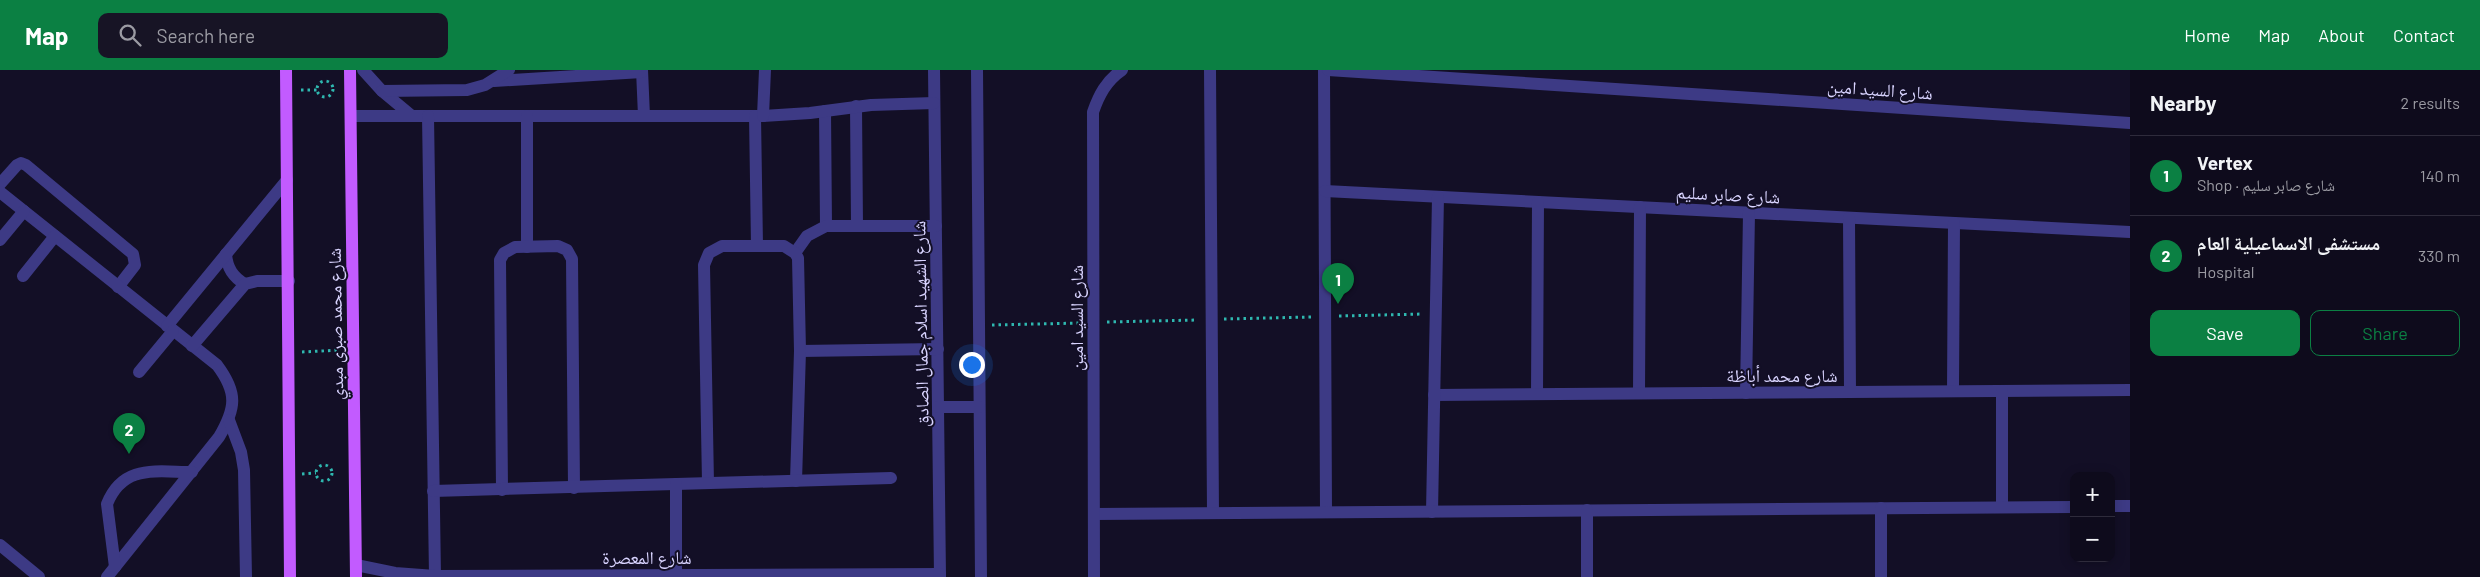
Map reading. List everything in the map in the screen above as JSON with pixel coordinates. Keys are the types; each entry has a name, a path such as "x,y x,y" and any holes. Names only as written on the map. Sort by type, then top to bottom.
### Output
{"main road":[{"path":"286,70 290,577"},
{"name":"شارع محمد صبرى مبدي","path":"350,70 356,571"}],"street":[{"path":"364,70 382,90 412,116"},
{"path":"494,81 509,70"},
{"path":"757,246 759,116 765,70"},
{"name":"شارع الشهيد اسلام جمال الصادق","path":"934,70 940,576"},
{"path":"977,70 981,577"},
{"name":"شارع السيد امين","path":"1094,577 1093,112 1100,93 1112,77 1122,70"},
{"path":"1210,70 1213,513"},
{"path":"1324,70 1326,512"},
{"name":"شارع السيد امين","path":"1328,70 1387,72 2130,123"},
{"path":"382,90 467,90 494,81 577,73 642,71 644,116"},
{"path":"350,116 759,116 825,111 856,106 934,103"},
{"path":"856,106 857,226"},
{"path":"825,111 826,226"},
{"path":"428,116 435,576"},
{"path":"526,116 526,247"},
{"path":"0,184 17,164 21,163 133,254 135,265 118,287"},
{"path":"139,372 226,254 287,180"},
{"name":"شارع صابر سليم","path":"1325,191 2130,232"},
{"path":"0,192 6,203 24,212 217,365 229,381 232,400 229,420 219,437 111,572"},
{"path":"1432,512 1438,197"},
{"path":"1537,394 1538,202"},
{"path":"1638,394 1640,207"},
{"path":"0,240 24,212"},
{"path":"1746,393 1749,213"},
{"path":"1849,218 1850,392"},
{"path":"1953,391 1954,223"},
{"path":"795,252 807,236 826,226 936,226"},
{"path":"23,276 55,236"},
{"path":"708,484 704,265 709,253 715,248 722,246 784,246 795,252 799,264 800,351 796,481"},
{"path":"502,490 500,260 504,253 511,248 526,247 563,248 568,250 572,259 574,488"},
{"path":"226,254 229,269 238,280 245,284"},
{"path":"192,346 245,284 257,281 289,281"},
{"path":"800,351 938,349"},
{"name":"شارع محمد أباظة","path":"1434,395 2130,390"},
{"path":"2002,391 2002,507"},
{"path":"938,407 980,407"},
{"path":"229,420 242,452 244,470 246,577"},
{"path":"111,572 107,504 126,478 138,472 192,472"},
{"path":"433,491 890,478"},
{"path":"676,484 676,576"},
{"path":"2115,506 2130,506"},
{"path":"1094,514 2070,507"},
{"path":"1881,508 1881,577"},
{"path":"1587,510 1587,577"},
{"path":"0,545 39,577"},
{"name":"شارع المعصرة","path":"356,571 435,576 940,576"}],"path":[{"path":"324,82 331,83 334,90 332,94 330,97 322,97 319,94 318,86 324,82"},
{"path":"289,353 353,350"},
{"path":"326,465 332,470 331,477 328,480 320,480 317,477 317,470 326,465"}],"place":[{"name":"Vertex","path":"1338,304"},
{"name":"مستشفى الاسماعيلية العام","path":"129,454"}]}
